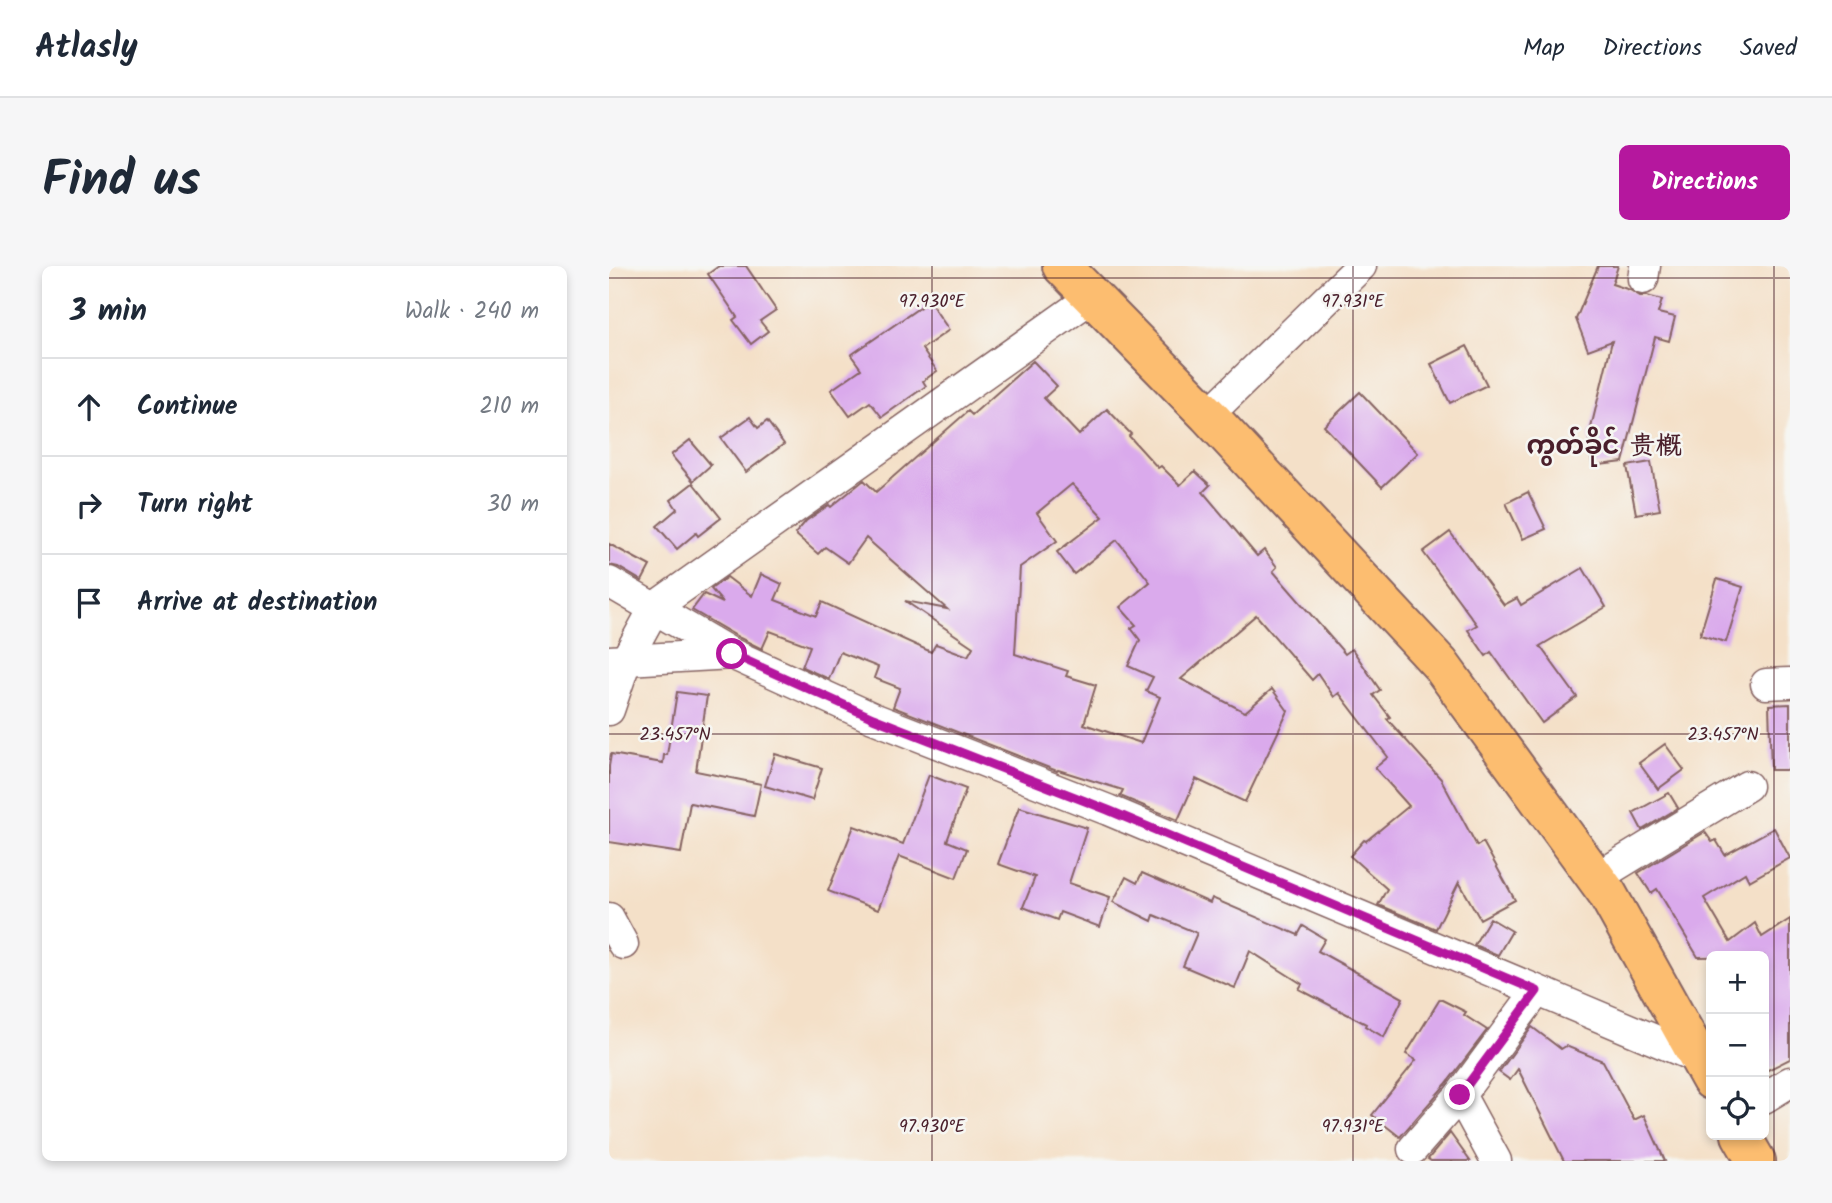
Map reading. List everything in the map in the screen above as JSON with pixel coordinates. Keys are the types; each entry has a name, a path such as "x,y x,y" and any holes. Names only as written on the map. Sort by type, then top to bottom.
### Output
{"highway":[{"path":"1062,266 1208,415 1440,664 1607,893 1705,1070"},
{"path":"1744,1140 1756,1161"}],"street":[{"path":"1208,415 1361,266"},
{"path":"609,710 617,661 655,607 1092,296"},
{"path":"609,582 732,654 873,718 1108,810 1537,991 1705,1070"},
{"path":"617,661 732,654"},
{"path":"1596,878 1748,786"},
{"path":"609,918 624,944"},
{"path":"1413,1149 1460,1095 1537,991"},
{"path":"1769,1095 1790,1082"},
{"path":"1460,1095 1496,1161"}],"building":[{"path":"719,266 746,266 776,310 760,321 768,331 751,344 733,320 737,317 708,274"},
{"path":"1598,266 1618,266 1612,284 1640,296 1662,300 1658,313 1675,317 1669,341 1655,337 1623,462 1592,466 1589,436 1612,341 1588,350 1576,319"},
{"path":"929,301 949,330 922,349 937,371 923,381 926,386 882,417 870,402 850,416 831,390 861,369 851,355"},
{"path":"1467,346 1487,385 1450,403 1431,364"},
{"path":"1033,361 1057,386 1044,398 1079,435 1107,409 1158,468 1161,466 1180,485 1195,471 1210,485 1203,492 1257,556 1264,550 1277,567 1273,571 1345,654 1352,649 1380,690 1373,695 1390,717 1387,719 1441,779 1477,846 1483,842 1515,900 1480,919 1459,882 1436,929 1378,905 1387,889 1350,856 1364,840 1409,806 1375,768 1388,757 1339,693 1334,697 1318,674 1312,680 1256,615 1181,679 1245,712 1272,689 1288,711 1245,802 1196,779 1178,820 1120,796 1123,790 1057,771 893,707 900,688 874,678 878,667 840,652 829,679 802,667 810,646 770,631 762,649 692,610 704,594 723,603 711,589 727,577 752,596 761,574 782,584 775,600 816,616 822,602 931,652 936,644 968,656 973,647 905,601 947,609 866,538 848,563 825,547 818,554 795,534 806,521 829,505 831,507 864,480 876,492 968,411 972,415","holes":["1072,484 1103,517 1057,552 1074,574 1117,540 1150,582 1120,607 1136,625 1131,628 1140,640 1128,666 1153,677 1146,691 1160,697 1141,743 1084,724 1096,685 1066,676 1068,671 1015,654 1020,567 1057,541 1037,513"]},
{"path":"1360,392 1418,453 1382,487 1324,426"},
{"path":"750,417 758,428 767,421 784,444 746,472 721,438"},
{"path":"690,440 711,465 693,481 671,455"},
{"path":"1651,462 1660,510 1636,514 1627,466"},
{"path":"693,483 721,518 698,536 696,533 677,549 657,526 677,509 671,500"},
{"path":"1528,492 1546,529 1523,539 1506,503"},
{"path":"1450,532 1504,605 1517,598 1521,605 1583,568 1606,607 1540,646 1577,697 1542,723 1491,652 1486,656 1468,630 1477,625 1423,552"},
{"path":"609,544 650,566 642,581 618,567 609,565"},
{"path":"1717,579 1743,587 1726,642 1700,635"},
{"path":"677,692 707,696 696,771 761,784 754,816 690,803 681,853 609,842 611,754 663,763 664,755 667,755"},
{"path":"1790,704 1790,770 1771,770 1769,705"},
{"path":"1665,744 1684,770 1658,789 1639,763"},
{"path":"775,754 822,768 812,800 765,786"},
{"path":"929,775 966,789 947,841 967,849 956,878 899,856 878,910 828,891 854,826 903,844"},
{"path":"1669,793 1678,808 1642,830 1633,813"},
{"path":"1019,807 1087,828 1069,883 1110,897 1100,927 1060,912 1057,920 1023,907 1035,877 998,864"},
{"path":"1774,828 1790,858 1749,881 1745,873 1704,898 1730,942 1755,923 1762,937 1790,919 1790,1059 1769,1070 1769,951 1706,951 1706,957 1698,957 1657,889 1651,893 1638,873 1705,832 1712,842 1716,840 1725,855"},
{"path":"1142,873 1210,903 1212,898 1298,935 1303,926 1325,939 1318,951 1403,998 1384,1037 1365,1026 1366,1024 1299,989 1302,984 1250,951 1235,988 1183,966 1197,933 1154,915 1152,921 1113,902 1126,877 1137,883"},
{"path":"1490,918 1512,931 1498,955 1474,945"},
{"path":"1440,999 1466,1012 1464,1015 1487,1030 1446,1084 1400,1137 1372,1115 1416,1060 1406,1054"},
{"path":"1532,1027 1561,1049 1566,1046 1603,1061 1634,1120 1644,1115 1665,1161 1564,1161 1518,1069 1510,1080 1499,1072"},
{"path":"1450,1133 1470,1161 1428,1159"}],"district":[{"name":"ကွတ်ခိုင် 贵概","path":"1604,447"}],"route":[{"path":"732,654 873,718 1108,810 1537,991 1460,1095"}]}
